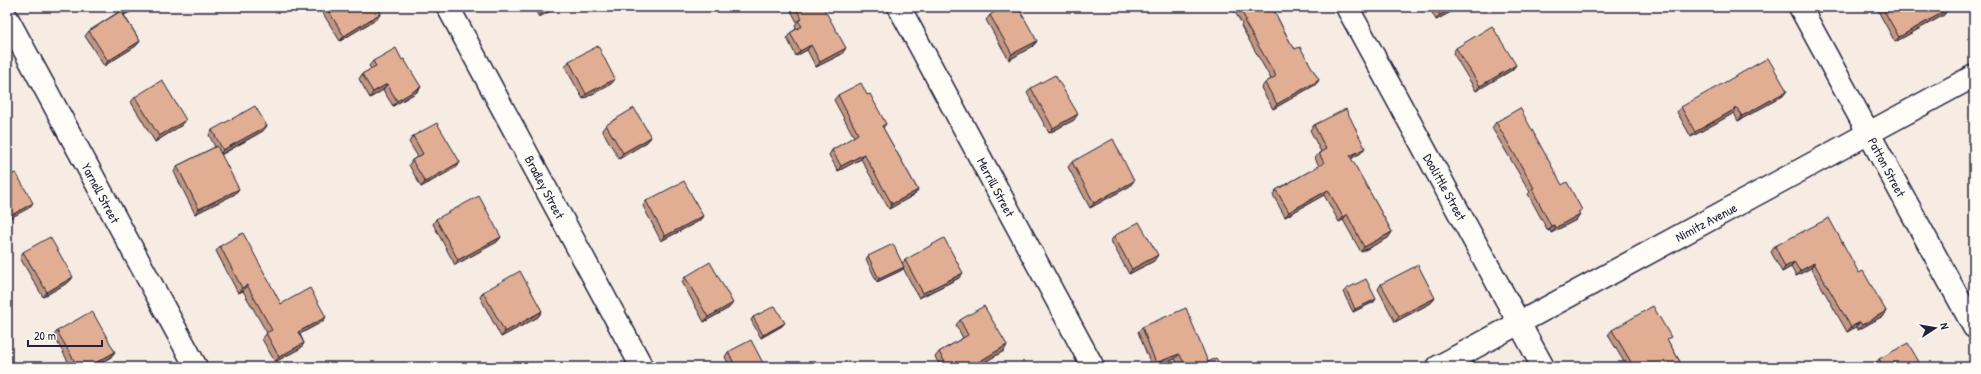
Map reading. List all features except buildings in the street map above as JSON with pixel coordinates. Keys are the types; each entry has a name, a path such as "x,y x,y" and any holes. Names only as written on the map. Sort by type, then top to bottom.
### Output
{"street":[{"name":"Bradley Street","path":"448,7 642,367"},
{"name":"Merrill Street","path":"899,7 1093,367"},
{"name":"Doolittle Street","path":"1347,7 1543,367"},
{"name":"Patton Street","path":"1800,7 1974,327"},
{"name":"Yarnell Street","path":"7,18 196,367"},
{"name":"Nimitz Avenue","path":"1438,367 1974,76"}]}
